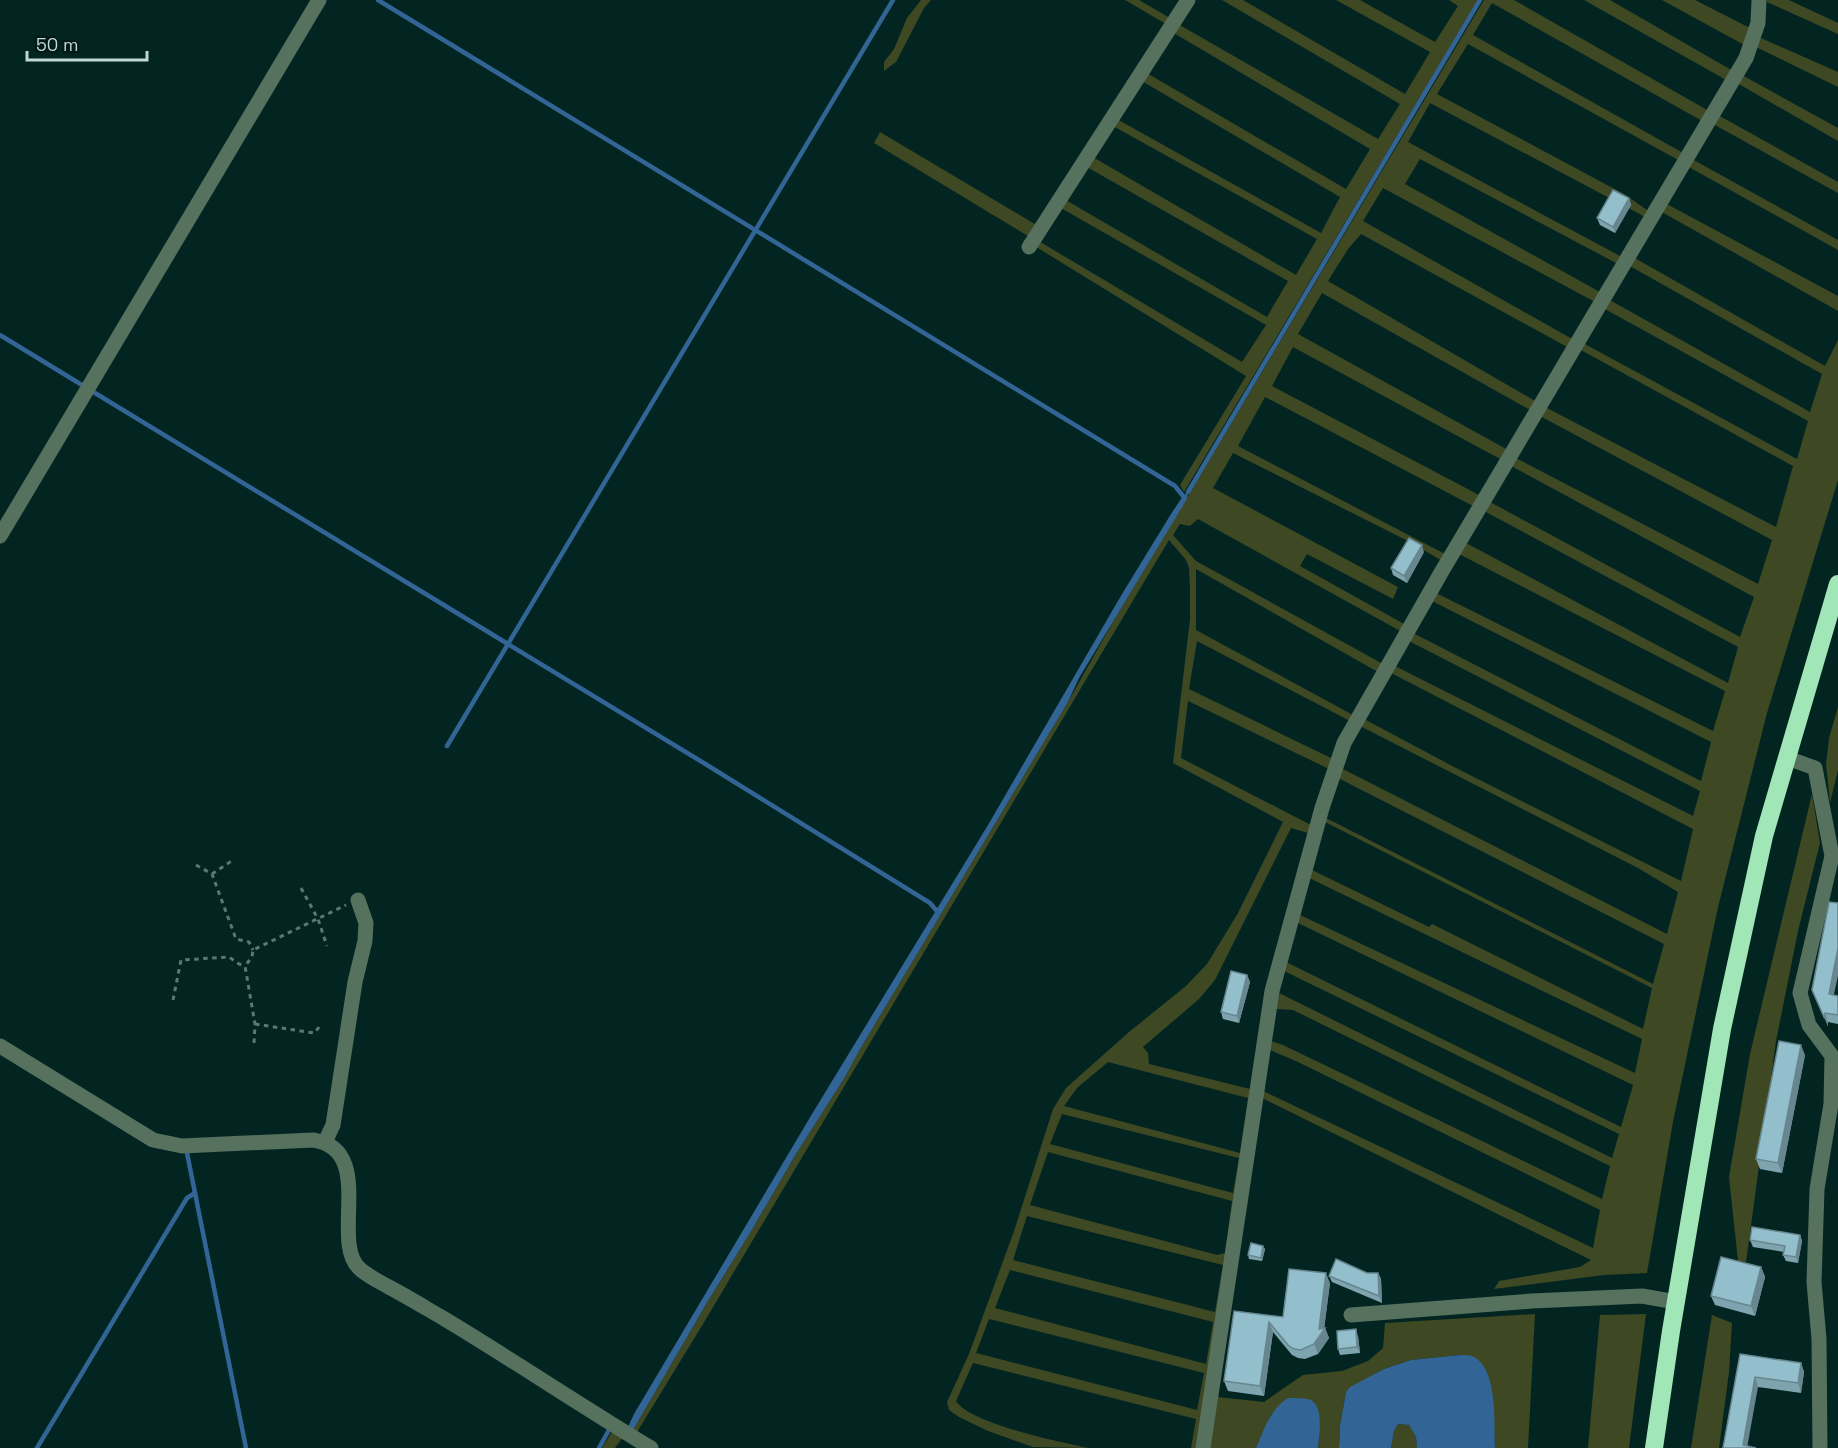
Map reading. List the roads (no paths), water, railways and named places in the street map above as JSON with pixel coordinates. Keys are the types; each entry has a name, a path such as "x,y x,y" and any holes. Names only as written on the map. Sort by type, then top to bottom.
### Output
{"highway":[{"path":"1654,1448 1722,1029 1764,836 1838,584"}],"street":[{"path":"0,536 319,0"},
{"path":"1029,246 1188,0"},
{"path":"1203,1448 1272,991 1302,877 1337,763 1354,725 1442,571 1746,58 1758,23 1760,0"},
{"path":"1787,758 1815,768 1835,861 1800,993 1809,1025 1832,1056 1831,1104 1817,1189 1814,1282 1819,1339 1820,1448"},
{"path":"325,1142 333,1125 355,982 365,941 366,923 358,900"},
{"path":"0,1047 153,1140 182,1146 313,1140 333,1146 346,1169 350,1248 359,1268 651,1448"},
{"path":"1351,1315 1533,1301 1642,1296 1676,1302"}],"water":[{"path":"1188,492 1187,499 1079,678 1068,702 633,1430 628,1427 634,1414 812,1114 988,825 1122,594 1171,514"},
{"path":"1460,1355 1474,1357 1482,1363 1487,1373 1493,1398 1495,1448 1417,1448 1416,1437 1409,1425 1398,1424 1394,1431 1391,1448 1339,1448 1340,1425 1346,1392 1350,1387 1384,1369 1411,1360"},
{"path":"1288,1398 1308,1399 1317,1407 1320,1420 1318,1448 1256,1448 1272,1414"}],"waterway":[{"path":"378,0 1175,486 1183,496"},
{"path":"447,746 893,0"},
{"path":"1188,492 1480,0"},
{"path":"0,335 82,385"},
{"path":"95,393 707,765 930,903 936,910"},
{"path":"187,1153 246,1448"},
{"path":"37,1448 187,1198 195,1193"},
{"path":"599,1448 610,1428"}]}
